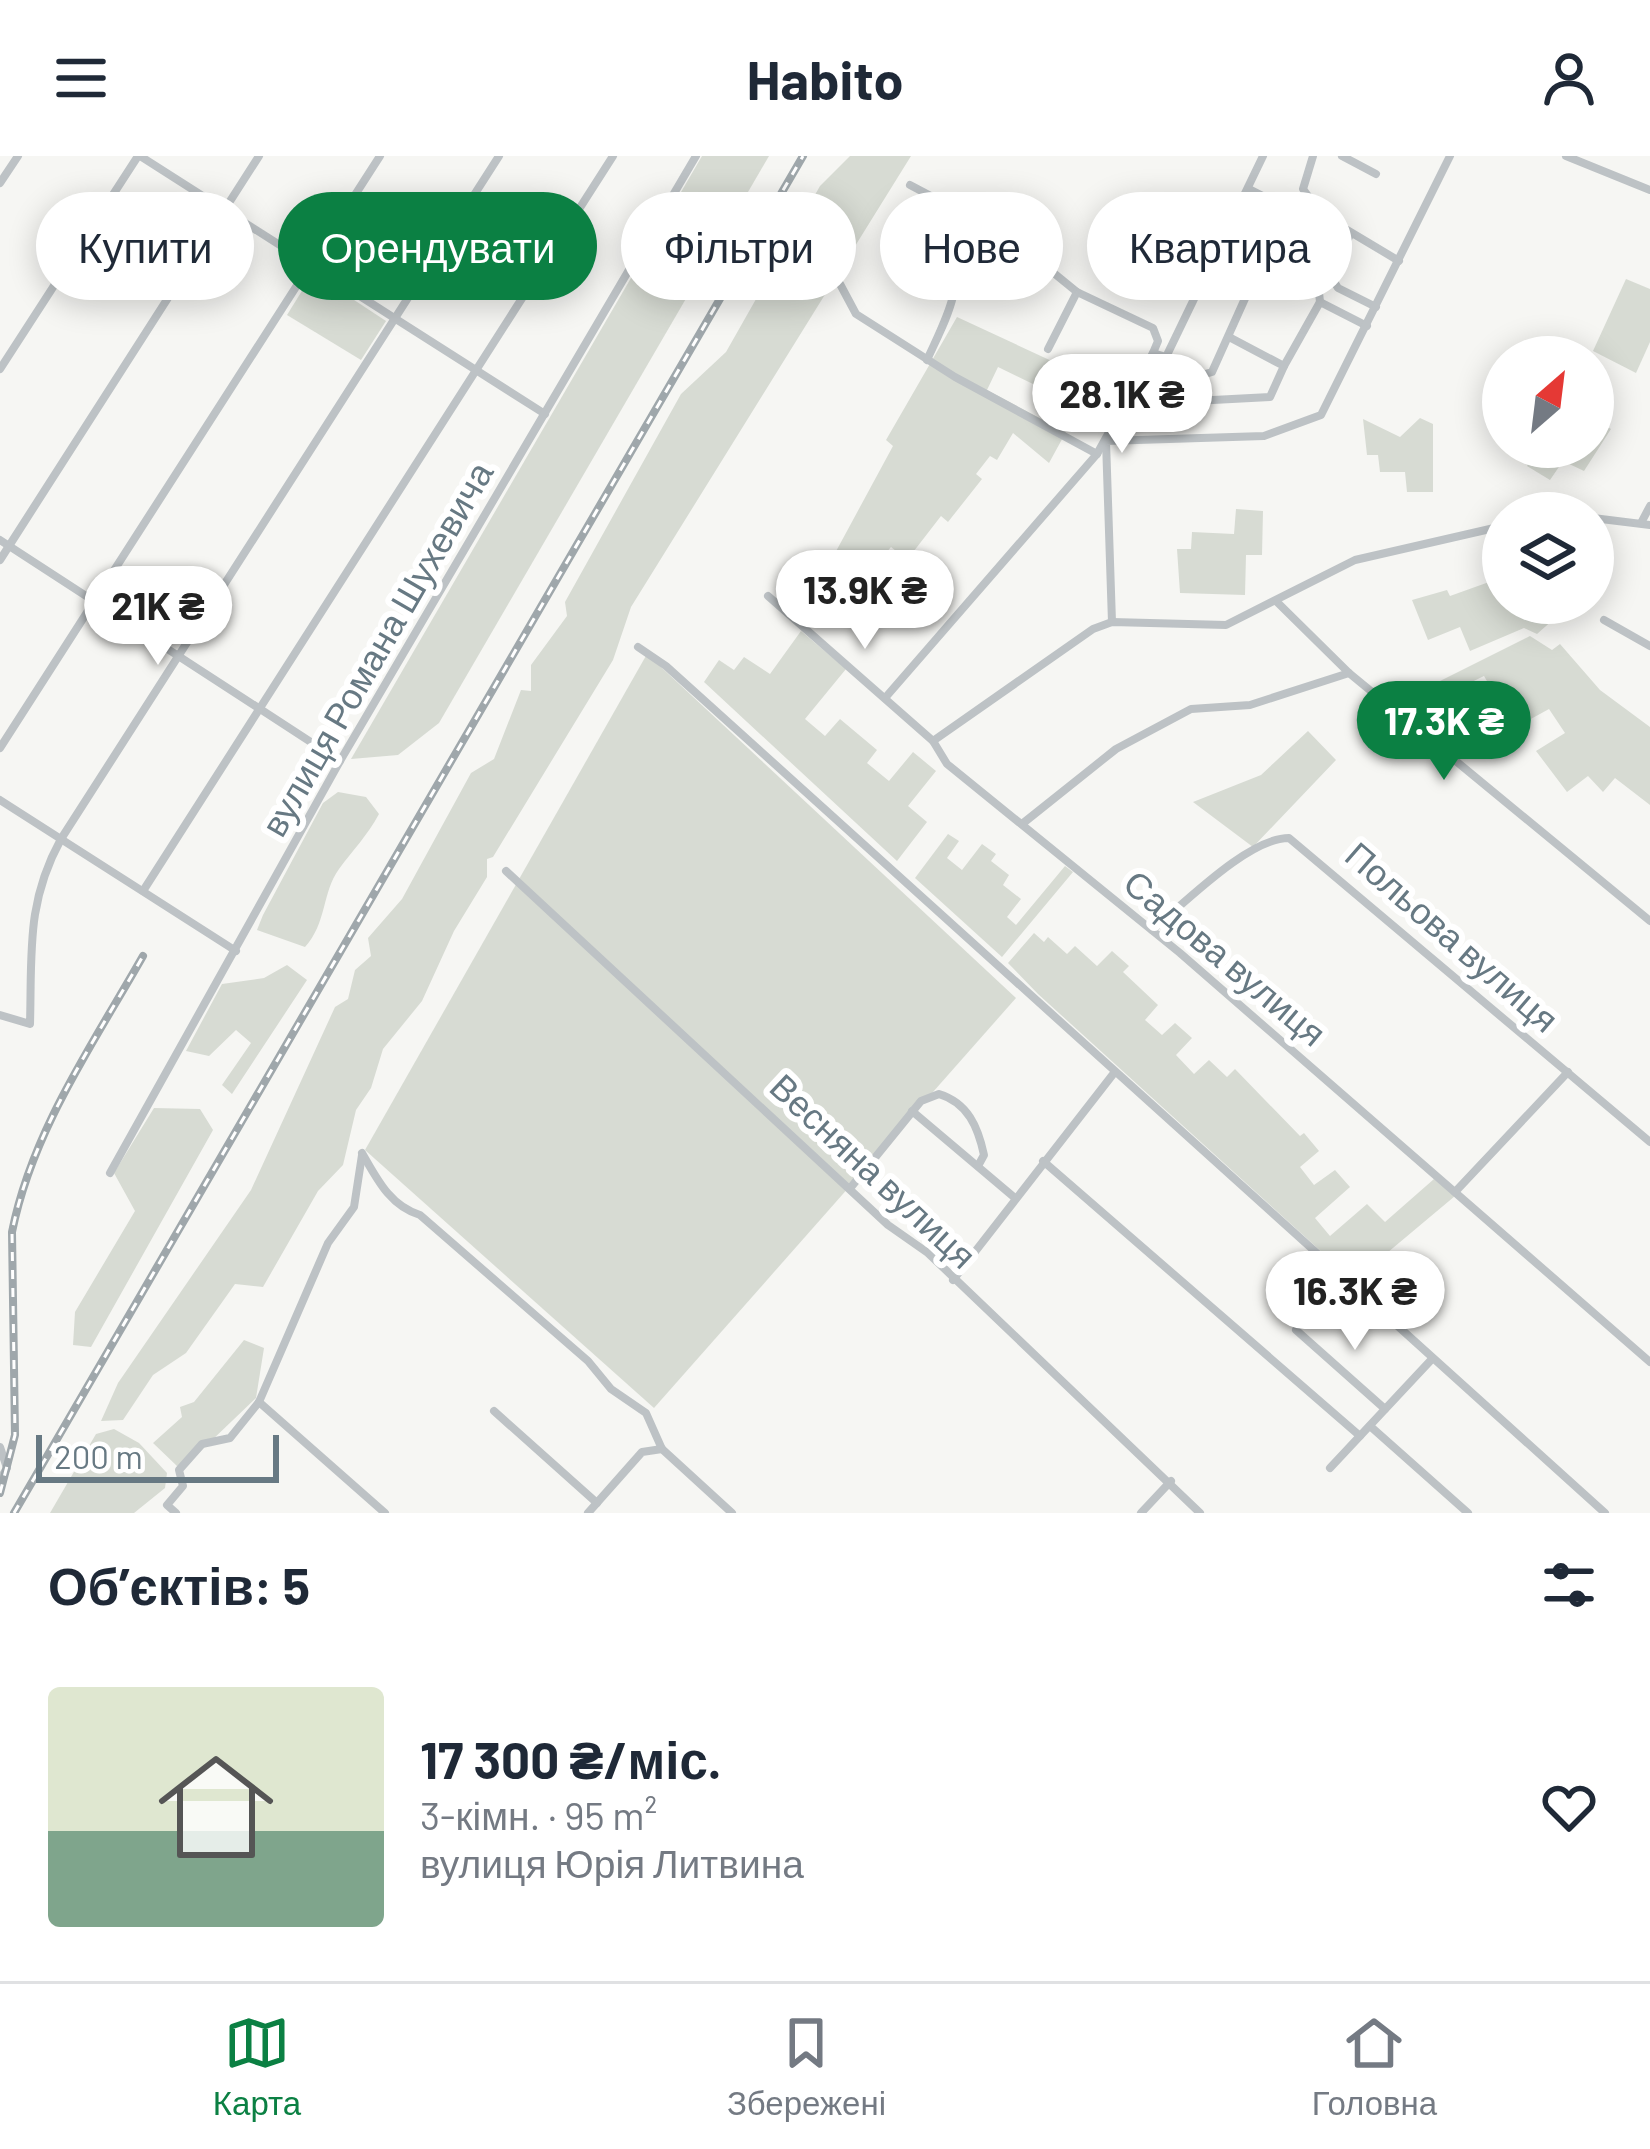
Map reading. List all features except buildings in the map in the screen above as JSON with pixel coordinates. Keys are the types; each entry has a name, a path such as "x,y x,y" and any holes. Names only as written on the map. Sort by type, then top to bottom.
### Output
{"street":[{"path":"0,183 17,156"},
{"path":"0,370 139,156 196,192"},
{"path":"236,192 259,156"},
{"path":"357,192 380,156"},
{"path":"0,1015 30,1024 33,912 39,880 62,839 499,156"},
{"path":"143,891 613,156"},
{"name":"вулиця Романа Шухевича","path":"110,1173 340,761 696,156"},
{"path":"1248,192 1263,156"},
{"path":"1305,192 1313,156"},
{"path":"1342,156 1376,173"},
{"path":"1106,441 1264,436 1321,415 1450,156"},
{"path":"1566,156 1650,190"},
{"path":"910,185 923,192"},
{"path":"1249,189 1255,192"},
{"path":"1352,237 1399,261"},
{"path":"885,698 1096,454 1153,353 1158,341 1154,328 1077,292 1063,281"},
{"path":"1048,349 1077,292"},
{"path":"1352,295 1376,307"},
{"path":"0,560 4,543 165,300"},
{"path":"0,748 288,300"},
{"path":"363,300 545,414"},
{"path":"849,300 856,314 927,359 1096,454"},
{"path":"927,359 954,300"},
{"path":"1166,357 1194,300"},
{"path":"1153,353 1202,375 1212,372 1245,300"},
{"path":"1202,375 1194,401 1270,397 1320,302 1367,326"},
{"path":"1229,337 1284,366"},
{"path":"1106,441 1112,622"},
{"path":"1614,520 1646,524 1650,506"},
{"path":"933,741 1093,629 1112,622 1226,625 1354,560 1482,531"},
{"path":"4,543 340,761"},
{"name":"Садова вулиця","path":"768,596 933,741 947,764 1152,930 1650,1362"},
{"path":"1277,602 1349,673 1650,921"},
{"path":"1611,624 1650,646"},
{"path":"638,647 666,666 1604,1513"},
{"path":"1022,824 1116,749 1191,709 1250,704 1349,673"},
{"path":"0,800 236,951"},
{"name":"Польова вулиця","path":"1152,930 1247,853 1275,838 1288,838 1650,1142"},
{"name":"Весняна вулиця","path":"506,871 1201,1513"},
{"path":"1455,1192 1568,1072"},
{"path":"953,1280 1114,1073"},
{"path":"852,1186 913,1111 939,1094 955,1099 979,1128 984,1155 977,1166"},
{"path":"913,1111 1015,1198"},
{"path":"176,1513 167,1505 183,1486 179,1470 202,1444 230,1438 259,1402 328,1243 354,1207 362,1154 383,1190 404,1211 420,1215 588,1361 611,1389 646,1413 662,1449 732,1513"},
{"path":"1043,1161 1360,1436"},
{"path":"1296,1330 1385,1409"},
{"path":"1330,1468 1432,1359"},
{"path":"259,1402 385,1513"},
{"path":"494,1411 597,1503"},
{"path":"1370,1426 1468,1513"},
{"path":"0,1447 7,1468 0,1480"},
{"path":"588,1513 642,1453 662,1449"},
{"path":"1141,1513 1171,1481"}],"shaded area":[{"path":"702,156 769,156 748,192 681,192"},
{"path":"850,156 911,156 889,192 880,192 880,206 856,245 856,192 817,192"},
{"path":"1626,279 1650,289 1650,342 1636,373 1614,362 1614,336 1600,336"},
{"path":"621,295 621,300 685,300 439,723 398,755 351,759"},
{"path":"296,300 354,300 386,321 361,360 287,315"},
{"path":"755,300 822,300 631,607 613,660 493,857 487,859 487,877 454,931 422,1001 383,1049 371,1088 356,1110 343,1165 318,1191 263,1287 235,1284 186,1353 153,1375 123,1420 101,1421 118,1383 251,1190 335,1007 348,999 355,970 371,956 368,938 402,899 471,773 494,759 521,690 531,691 531,665 567,616 565,602 681,394 726,352"},
{"path":"957,317 1084,376 1072,403 998,367 987,390 1066,432 1049,463 1013,433 997,460 990,456 976,474 982,479 948,522 941,516 907,560 891,547 876,565 893,582 858,625 814,592 893,446 886,440"},
{"path":"1420,418 1433,424 1433,492 1407,492 1405,472 1380,472 1378,455 1367,455 1363,419 1400,437"},
{"path":"1530,468 1558,468 1550,480"},
{"path":"1236,509 1263,511 1262,555 1246,555 1245,595 1180,593 1177,549 1191,549 1192,532 1234,534"},
{"path":"1482,585 1482,624 1548,624 1537,634 1524,628 1470,651 1460,627 1428,640 1412,600 1447,590 1450,596"},
{"path":"801,631 846,669 805,719 825,736 840,719 877,750 867,763 889,781 913,752 936,771 908,806 927,822 897,861 704,682 719,660 734,670 744,657 770,674"},
{"path":"1530,636 1552,650 1560,644 1600,690 1650,727 1650,805 1615,778 1603,792 1588,776 1567,792 1536,751 1565,733 1549,709 1507,732 1489,706 1498,700 1484,676 1443,696 1436,683"},
{"path":"647,654 1016,998 654,1408 365,1150"},
{"path":"1308,731 1336,760 1253,847 1193,802 1261,775"},
{"path":"338,792 366,797 379,814 334,878 312,938 305,947 257,930 323,803"},
{"path":"948,834 959,841 947,858 962,870 982,844 996,854 991,861 1009,875 1003,885 1021,899 1007,917 1016,925 1065,866 1073,872 1002,957 915,878"},
{"path":"1034,933 1044,942 1048,937 1067,954 1075,946 1097,966 1112,951 1129,966 1123,972 1158,1005 1145,1020 1162,1035 1175,1023 1192,1038 1176,1055 1194,1074 1209,1060 1227,1077 1235,1069 1300,1136 1304,1133 1319,1151 1300,1167 1314,1185 1335,1170 1350,1187 1315,1218 1330,1236 1367,1204 1385,1222 1434,1179 1455,1196 1381,1258 1416,1293 1390,1314 1038,994 1008,963"},
{"path":"287,965 307,980 232,1094 222,1085 251,1043 236,1030 209,1056 186,1051 222,984 264,978"},
{"path":"154,1108 200,1109 213,1130 91,1347 73,1345 75,1312 135,1211 114,1173"},
{"path":"244,1340 264,1348 256,1398 186,1465 177,1466 153,1443 182,1417 180,1407 194,1402"},
{"path":"114,1429 139,1443 167,1473 165,1488 134,1513 50,1513 96,1434"}],"railway":[{"path":"14,1513 803,156"},
{"path":"0,1493 15,1435 12,1232 21,1195 66,1089 143,956"}]}
